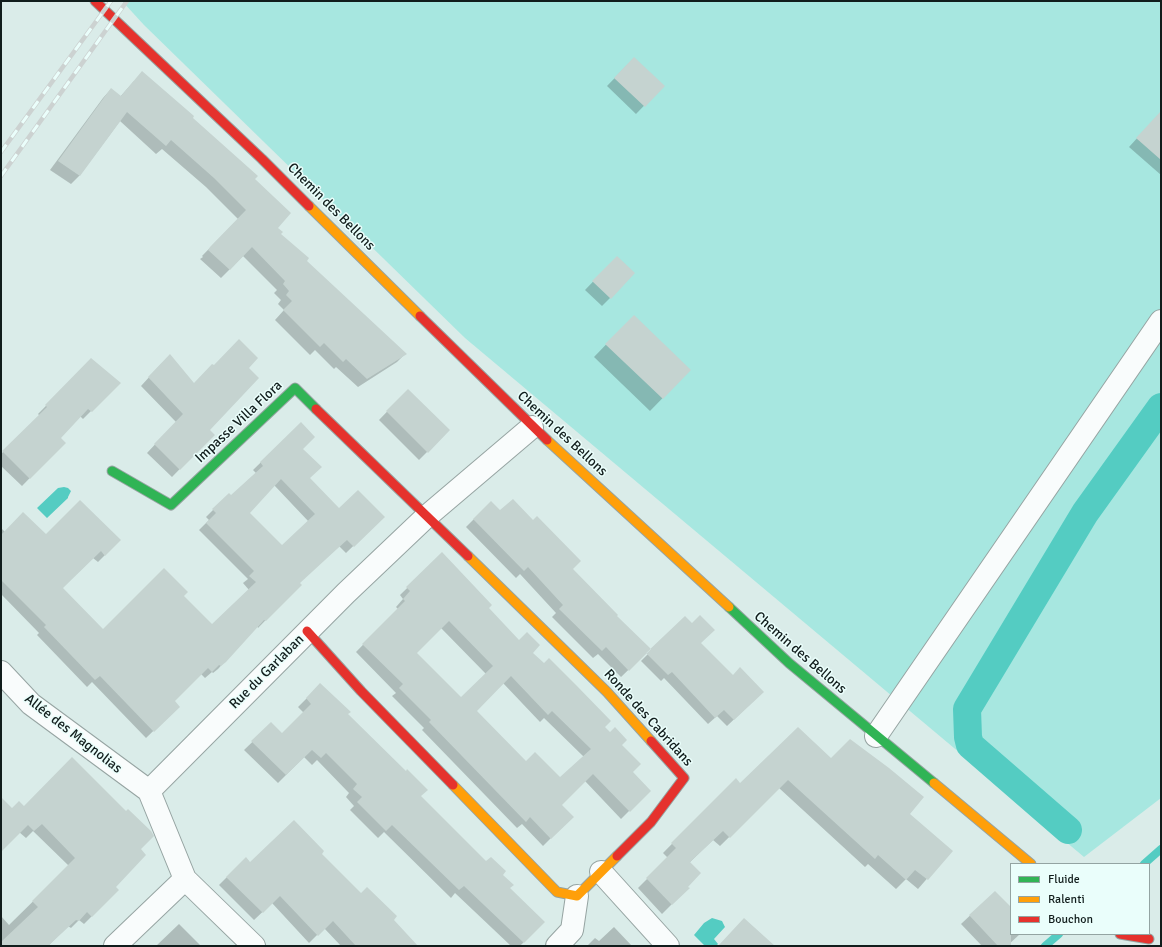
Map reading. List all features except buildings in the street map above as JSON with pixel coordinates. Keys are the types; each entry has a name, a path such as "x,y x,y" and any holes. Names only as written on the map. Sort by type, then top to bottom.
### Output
{"main road":[{"name":"Chemin des Bellons","path":"95,1 262,159 532,427 789,663 1030,863"},
{"name":"Impasse Villa Flora","path":"112,471 171,505 295,388 426,517"},
{"name":"Ronde des Cabridans","path":"426,517 607,692 684,778 651,822 577,896"},
{"path":"308,631 361,691 557,892 577,896"},
{"path":"1114,935 1120,946"},
{"path":"1126,935 1149,939"},
{"path":"1140,946 1149,939 1160,936"}],"street":[{"path":"876,736 1161,321"},
{"name":"Rue du Garlaban","path":"149,791 346,593 426,517 532,427"},
{"name":"Allée des Magnolias","path":"1,672 31,704 149,791"},
{"path":"149,791 185,879 254,946"},
{"path":"601,872 668,946"},
{"path":"115,946 185,879"},
{"path":"557,946 572,930 577,896"}],"shaded area":[{"path":"122,1 1161,1 1161,798 1084,857 465,338 144,25"},
{"path":"64,487 71,491 68,498 47,518 37,508 58,488"},
{"path":"712,918 722,921 725,927 714,939 718,944 716,946 705,946 694,935 704,923"}],"waterway":[{"path":"1068,830 970,745 968,737 967,709 1085,513 1161,407"},
{"path":"1145,863 1161,849"},
{"path":"1045,946 1058,935"}],"railway":[{"path":"1,152 111,1"},
{"path":"1,176 127,1"}],"traffic: fast":[{"path":"112,471 171,505 295,388 316,409"},
{"path":"729,607 789,663 934,783"}],"traffic: slow":[{"path":"309,206 420,316"},
{"path":"547,440 729,607"},
{"path":"468,556 607,692 651,741"},
{"path":"934,783 1030,863"},
{"path":"453,785 557,892 577,896 617,856"}],"traffic: jam":[{"path":"95,1 262,159 309,206"},
{"path":"420,316 547,440"},
{"path":"316,409 468,556"},
{"path":"307,631 361,691 453,785"},
{"path":"617,856 651,822 684,778 651,741"},
{"path":"1126,935 1149,939"}]}
